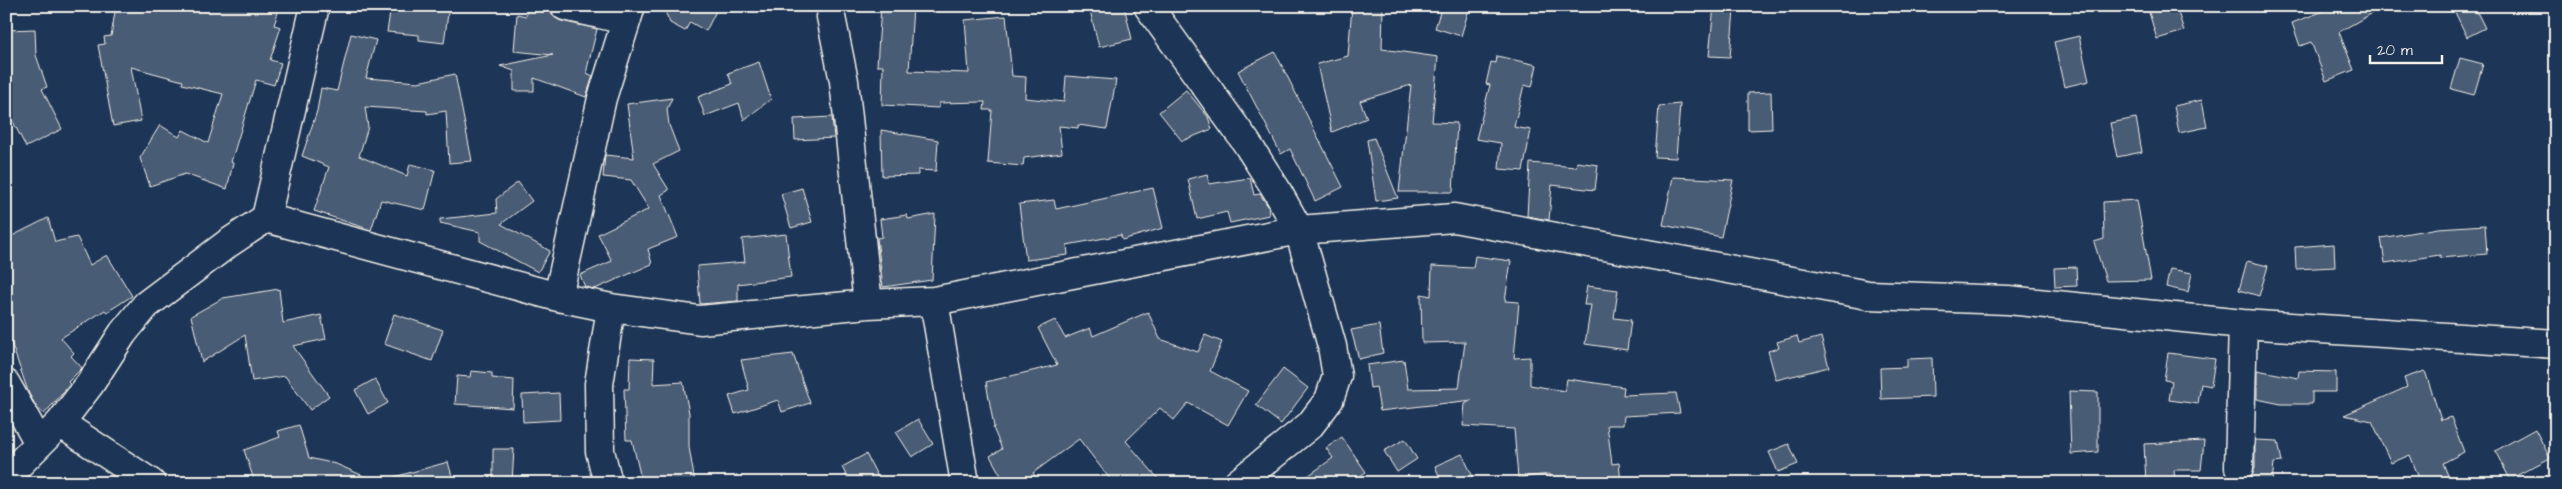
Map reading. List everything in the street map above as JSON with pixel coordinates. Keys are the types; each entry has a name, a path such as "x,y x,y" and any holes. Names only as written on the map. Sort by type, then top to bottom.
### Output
{"street":[{"path":"6,477 60,423 90,384 123,334 146,305 227,244 266,218 315,6"},
{"path":"558,297 602,98 628,13 566,6"},
{"path":"1148,6 1246,142 1299,230 1332,346 1337,376 1329,400 1310,426 1238,483"},
{"path":"831,17 844,81 868,304"},
{"path":"266,218 558,297 611,308 700,320 868,304 934,301 1299,230 1454,218 1868,295 2008,300 2243,324 2556,344"},
{"path":"934,301 966,483"},
{"path":"608,483 600,451 599,384 611,308"},
{"path":"2239,467 2243,324"},
{"path":"6,384 39,443"},
{"path":"60,423 151,483"}],"building":[{"path":"116,6 280,6 274,25 281,27 270,60 281,63 274,85 256,80 231,162 233,163 227,189 185,174 150,186 140,158 160,125 179,137 183,130 208,143 223,94 182,84 183,81 131,67 141,121 113,126 98,45 105,44 104,37 111,36"},
{"path":"391,6 449,6 444,43 419,40 419,35 387,32"},
{"path":"527,6 550,6 554,17 561,21 597,29 587,69 587,73 593,76 586,97 534,78 534,91 514,91 514,71 500,66 553,55 514,51 517,14 526,16"},
{"path":"658,6 704,6 716,11 706,31 690,22 685,31 670,23 664,9"},
{"path":"881,6 913,6 909,71 969,73 965,20 1006,16 1012,76 1026,77 1025,98 1064,102 1066,76 1116,80 1107,129 1078,125 1078,128 1059,126 1062,153 1024,158 1023,166 988,163 992,110 984,110 985,102 939,103 939,108 882,105 883,66 877,66"},
{"path":"1108,6 1124,6 1132,39 1099,47 1090,11"},
{"path":"1352,6 1383,6 1382,49 1438,57 1432,122 1457,123 1453,192 1399,192 1411,85 1360,101 1367,118 1332,132 1317,64 1348,56"},
{"path":"1442,6 1470,6 1461,36 1435,28"},
{"path":"1714,6 1734,10 1730,57 1709,56"},
{"path":"2147,6 2176,6 2184,31 2157,39"},
{"path":"2337,6 2385,6 2339,32 2354,70 2326,81 2311,42 2300,46 2292,23"},
{"path":"2452,6 2474,6 2485,28 2467,37"},
{"path":"35,29 36,55 47,87 42,89 62,129 26,147 6,108 6,30"},
{"path":"351,34 376,40 366,78 418,82 455,74 472,161 449,163 446,111 427,114 427,111 365,107 368,127 359,156 407,176 410,164 435,170 425,210 381,200 371,230 314,211 329,167 302,156 317,111 321,88 337,91"},
{"path":"2079,36 2089,81 2064,87 2054,42"},
{"path":"1275,52 1343,187 1315,201 1290,149 1281,154 1238,71"},
{"path":"1497,56 1537,65 1532,87 1524,85 1514,127 1531,130 1523,171 1499,169 1501,143 1476,139 1490,85 1486,84 1491,62 1496,63"},
{"path":"2460,58 2483,64 2474,95 2451,89"},
{"path":"759,62 771,99 744,120 739,103 705,116 698,97 732,84 728,73"},
{"path":"1186,90 1208,117 1212,129 1182,141 1159,112"},
{"path":"1771,92 1772,129 1748,130 1748,93"},
{"path":"672,98 667,109 669,125 679,151 653,164 669,190 661,195 678,237 648,249 652,264 595,289 585,287 580,275 612,261 598,234 649,209 631,180 603,177 605,155 634,158 627,104"},
{"path":"2202,100 2207,127 2179,133 2174,106"},
{"path":"1680,104 1676,158 1655,157 1659,106"},
{"path":"832,117 834,138 795,140 794,119"},
{"path":"2136,118 2142,152 2117,157 2110,123"},
{"path":"881,130 938,140 936,171 918,170 918,175 882,176"},
{"path":"1374,138 1398,198 1376,201 1367,140"},
{"path":"1577,162 1598,165 1595,190 1552,185 1549,220 1527,216 1530,163 1576,167"},
{"path":"1207,174 1209,184 1250,178 1254,195 1260,194 1268,206 1269,215 1230,223 1227,212 1197,219 1188,179"},
{"path":"1673,177 1733,180 1721,237 1663,225"},
{"path":"518,182 532,201 501,224 550,251 538,272 480,241 480,232 440,223 440,219 497,213 496,199"},
{"path":"802,188 812,222 791,228 781,194"},
{"path":"1153,188 1163,228 1122,240 1121,235 1067,245 1068,255 1026,260 1019,204 1054,200 1056,209"},
{"path":"2137,200 2151,280 2106,281 2094,242 2104,239 2103,202"},
{"path":"935,214 932,280 883,287 877,238 882,237 880,219 907,215 908,219"},
{"path":"48,218 55,242 77,237 90,265 107,255 132,296 107,312 105,310 61,338 74,353 71,356 82,368 68,382 70,384 44,414 37,408 29,394 6,328 6,239"},
{"path":"2485,225 2487,254 2440,258 2440,255 2385,263 2381,238 2438,228"},
{"path":"786,234 791,277 738,284 738,301 700,304 697,266 745,262 742,239"},
{"path":"2334,244 2335,267 2296,269 2295,247"},
{"path":"1475,256 1511,261 1505,301 1519,302 1514,358 1530,357 1530,385 1565,391 1567,379 1624,387 1623,395 1676,393 1680,413 1624,416 1623,425 1607,425 1612,464 1619,463 1621,483 1550,483 1550,474 1518,478 1514,429 1463,426 1465,404 1472,400 1380,411 1376,387 1370,388 1367,365 1404,360 1408,389 1459,388 1465,342 1422,343 1421,294 1431,296 1432,266 1473,268"},
{"path":"2247,261 2268,266 2259,296 2239,290"},
{"path":"2076,267 2077,286 2055,287 2054,268"},
{"path":"2170,269 2192,273 2188,292 2166,287"},
{"path":"1587,286 1618,290 1614,318 1631,320 1627,350 1585,344 1591,305 1584,305"},
{"path":"279,289 283,323 321,315 326,339 293,346 329,396 310,410 285,376 252,381 245,335 202,362 191,316 223,298"},
{"path":"1148,312 1160,339 1198,352 1205,335 1222,342 1210,371 1248,391 1228,425 1188,403 1174,420 1160,408 1126,441 1162,483 1113,483 1079,439 1033,473 1041,483 1005,483 990,456 1002,449 993,428 986,382 1057,365 1038,328 1055,320 1065,338 1090,328 1093,336"},
{"path":"394,314 443,330 432,361 384,344"},
{"path":"1379,325 1383,353 1359,359 1351,330"},
{"path":"1797,336 1799,343 1821,337 1829,367 1776,380 1768,351 1779,348 1777,342"},
{"path":"2168,353 2215,359 2211,386 2201,384 2198,404 2169,400 2172,381 2164,380"},
{"path":"793,354 810,403 782,412 778,400 735,414 729,396 749,390 741,360"},
{"path":"630,358 654,359 653,384 683,382 689,413 689,447 695,483 642,483 632,440 626,440 624,389 629,389"},
{"path":"1932,358 1933,397 1881,399 1880,368 1907,367 1907,359"},
{"path":"1283,369 1308,388 1281,424 1256,405"},
{"path":"2257,370 2298,378 2299,371 2336,372 2336,392 2312,392 2312,404 2281,404 2257,399"},
{"path":"471,371 492,373 492,378 514,380 513,408 455,404 457,376 470,377"},
{"path":"2425,371 2441,420 2451,417 2464,452 2443,463 2451,483 2421,483 2410,455 2391,463 2372,421 2344,415 2407,387 2404,378"},
{"path":"375,379 388,403 368,414 355,390"},
{"path":"2069,391 2098,392 2098,452 2071,454"},
{"path":"559,393 560,420 523,422 522,395"},
{"path":"918,419 933,444 912,457 896,432"},
{"path":"299,425 309,458 336,464 380,483 255,483 244,450 280,437 278,431"},
{"path":"2535,429 2550,458 2510,479 2495,451"},
{"path":"1342,437 1366,472 1350,483 1298,483 1333,458 1326,448"},
{"path":"1405,439 1417,459 1397,472 1384,451"},
{"path":"2255,440 2278,441 2282,462 2274,463 2272,483 2245,483 2252,476 2255,468"},
{"path":"2204,441 2201,470 2174,470 2175,483 2146,483 2144,444"},
{"path":"1789,444 1798,464 1778,472 1769,452"},
{"path":"493,449 514,449 512,483 493,483"},
{"path":"866,454 881,483 850,483 842,467"},
{"path":"1462,454 1476,483 1442,483 1435,466"},
{"path":"448,462 454,483 395,483 394,477"}]}
